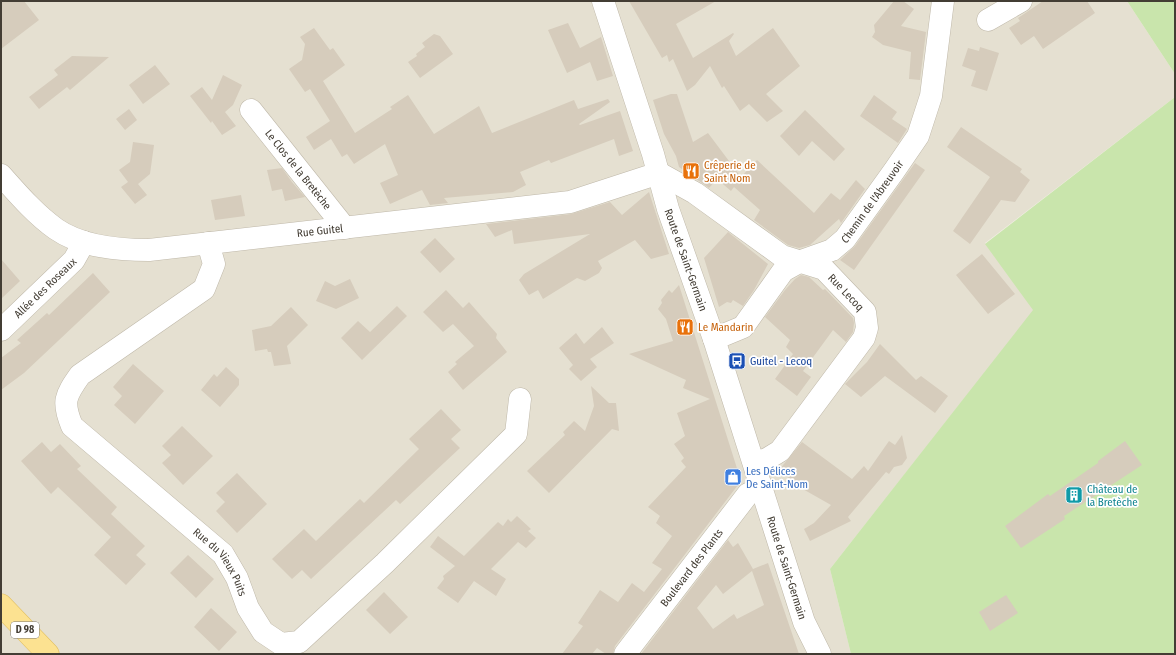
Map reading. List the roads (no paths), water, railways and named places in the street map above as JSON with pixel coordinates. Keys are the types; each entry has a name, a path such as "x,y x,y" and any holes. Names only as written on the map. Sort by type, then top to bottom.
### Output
{"main road":[{"name":"D 98","path":"1,605 48,654"}],"street":[{"name":"Route de Saint-Germain","path":"603,1 659,173 668,209 714,340 804,622 820,654"},
{"name":"Chemin de l'Abreuvoir","path":"714,340 743,327 782,271 801,261 832,250 845,239 918,136 931,96 942,1"},
{"path":"988,20 1021,1"},
{"name":"Le Clos de la Bretèche","path":"251,110 345,228"},
{"name":"Rue Guitel","path":"1,176 29,206 57,230 84,242 121,250 149,250 208,242 570,202 659,173"},
{"name":"Rue Lecoq","path":"659,173 695,193 782,256 824,269 865,312 867,328 864,338 780,451 767,459 754,463"},
{"name":"Allée des Roseaux","path":"1,330 74,260 84,242"},
{"name":"Rue du Vieux Puits","path":"208,242 214,264 204,289 80,375 70,390 65,408 72,426 223,554 237,578 248,608 263,632 281,644 299,642 385,564 516,434 520,399"},
{"name":"Boulevard des Plants","path":"625,654 748,494 762,487"}],"place":[{"name":"Crêperie de Saint Nom","path":"691,171"},
{"name":"Le Mandarin","path":"685,327"},
{"name":"Guitel - Lecoq","path":"737,361"},
{"name":"Les Délices De Saint-Nom","path":"733,477"},
{"name":"Château de la Bretèche","path":"1074,495"}]}
